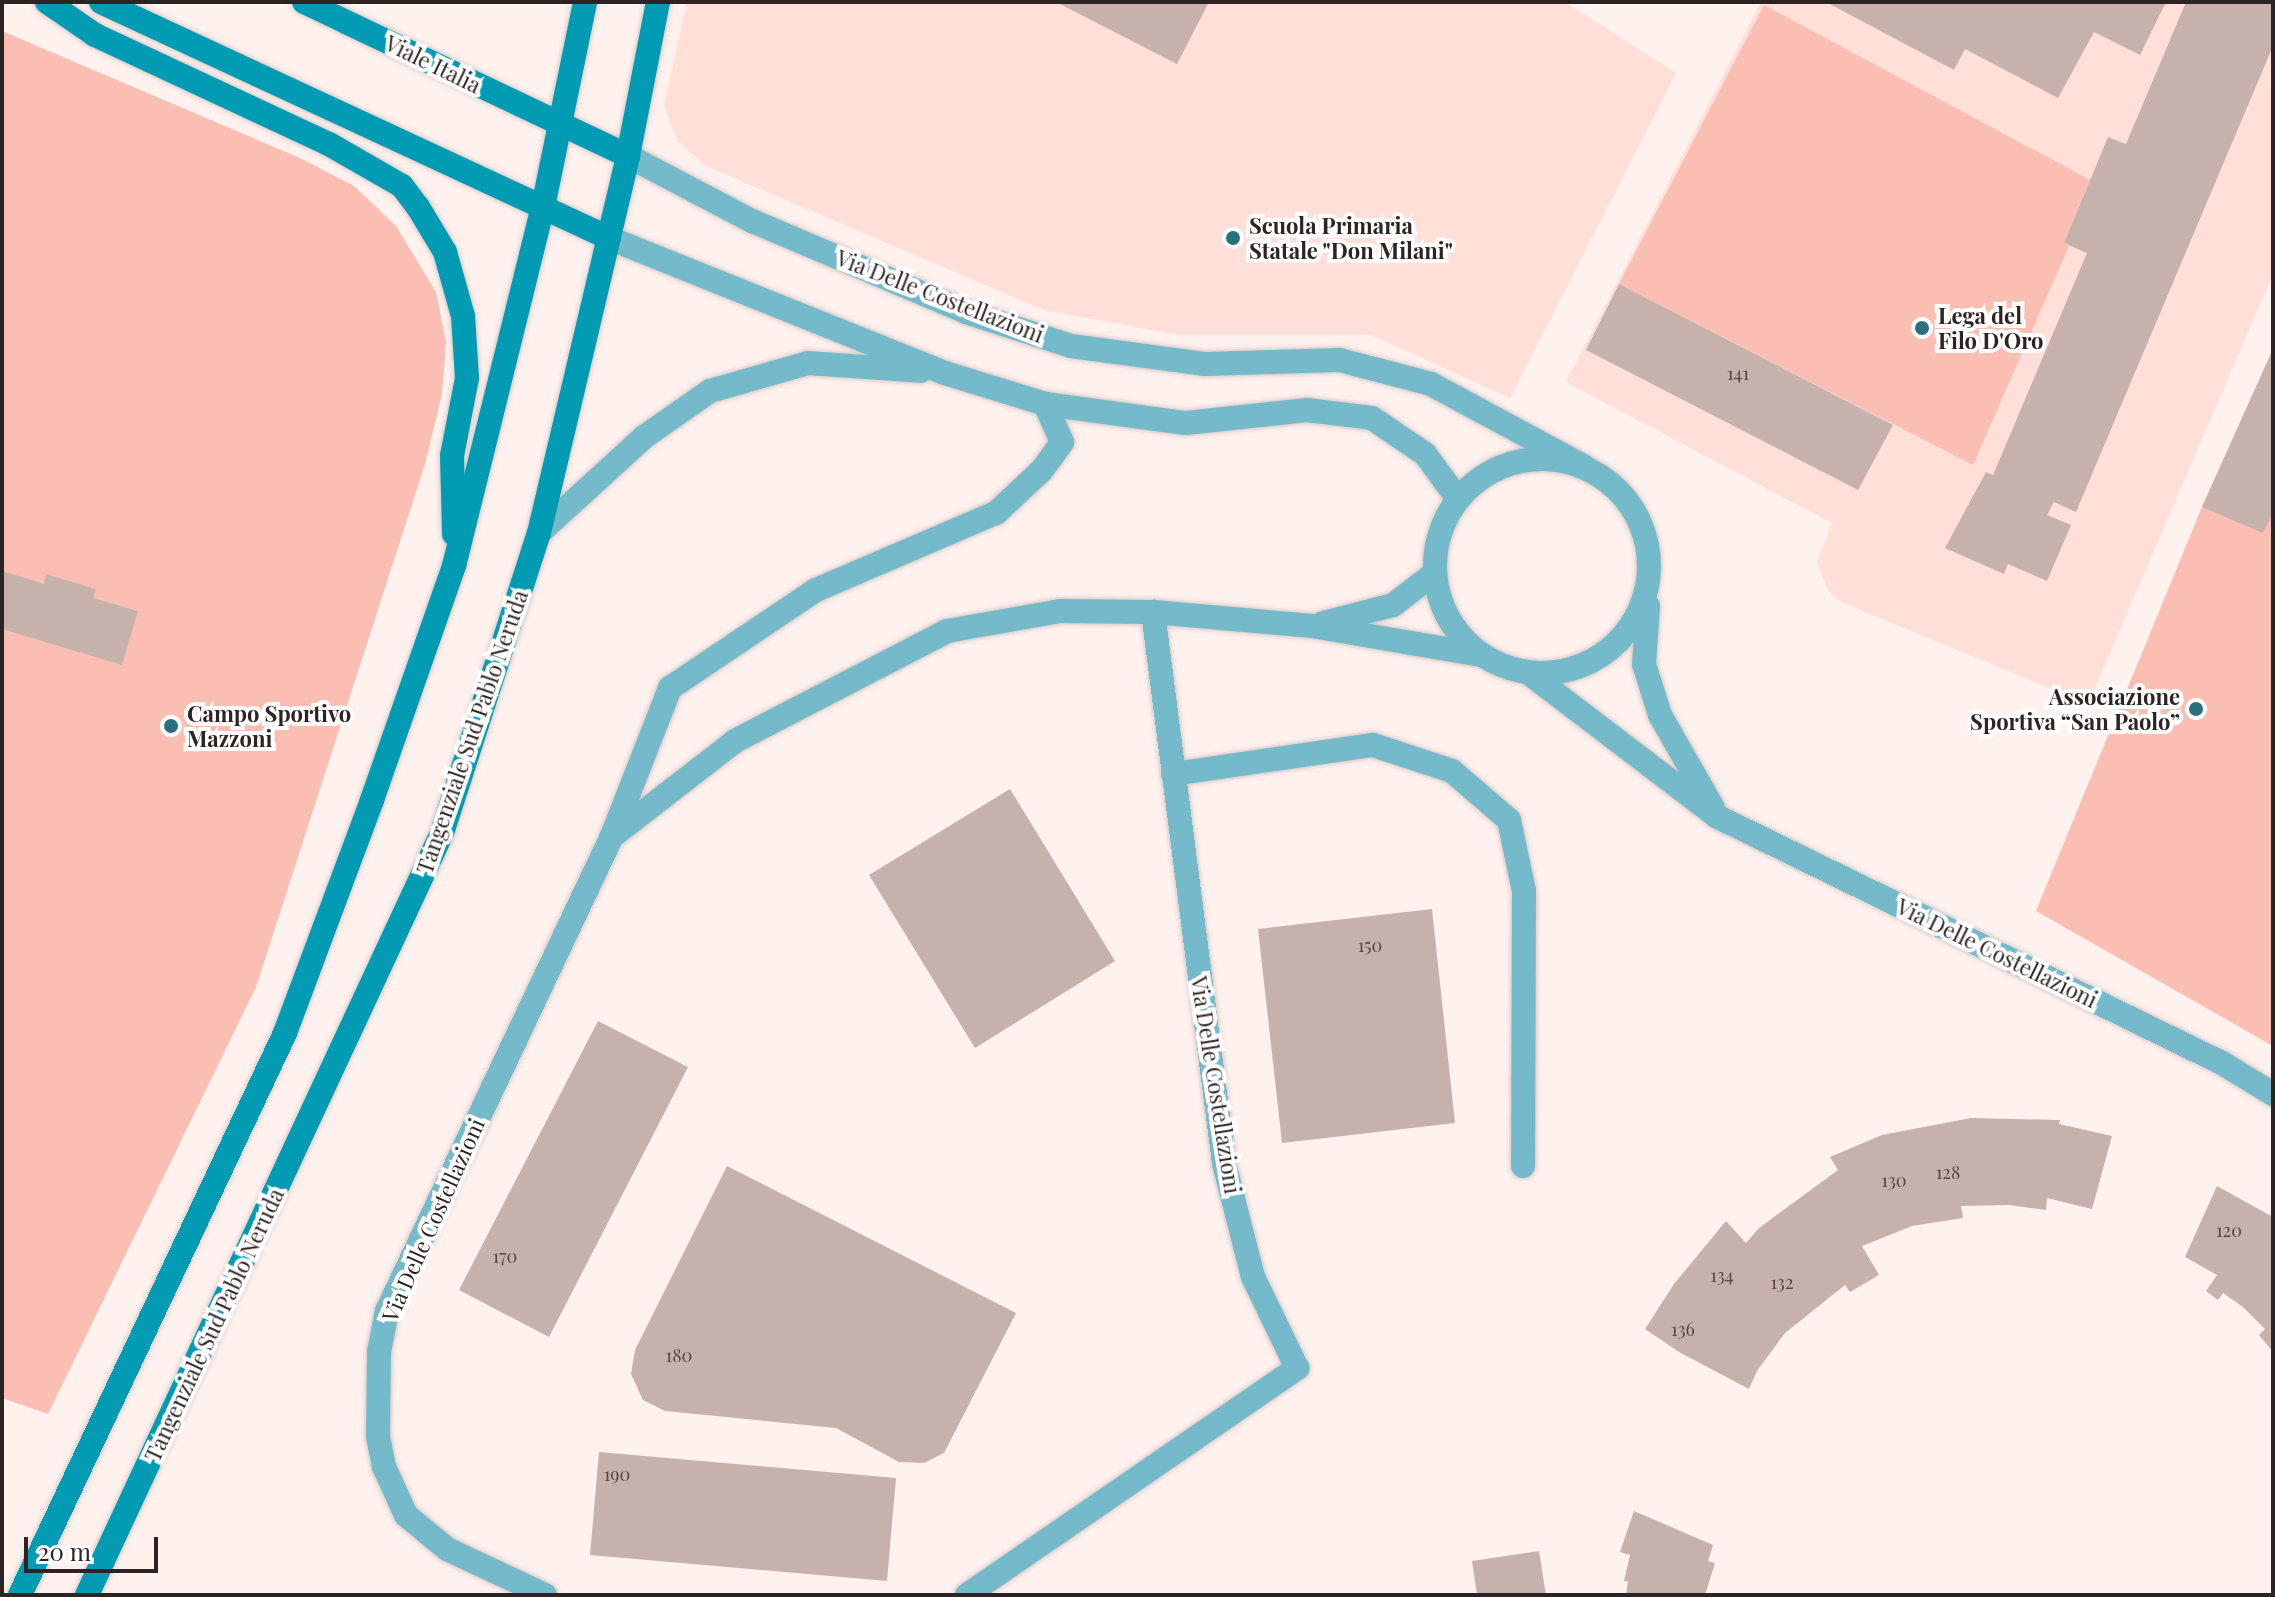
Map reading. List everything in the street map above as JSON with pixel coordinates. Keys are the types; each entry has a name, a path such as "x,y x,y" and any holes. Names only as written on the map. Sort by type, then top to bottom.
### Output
{"main road":[{"path":"47,2 95,35 329,144 402,186 418,207 445,252 463,316 467,378 452,456 454,566"},
{"path":"101,2 609,238"},
{"name":"Viale Italia","path":"304,2 628,156"},
{"path":"20,1595 285,1033 372,800 454,566 543,207 585,2"},
{"name":"Tangenziale Sud Pablo Neruda","path":"87,1595 442,833 539,533 628,156 658,2"}],"street":[{"name":"Via Delle Costellazioni","path":"628,156 752,221 966,312 1056,341 1204,364 1339,360 1431,384 1583,466"},
{"path":"609,238 945,373 1045,404 1186,423 1307,410 1372,418 1425,454 1458,499"},
{"path":"539,533 644,437 710,391 808,363 945,373"},
{"name":"Via Delle Costellazioni","path":"545,1595 447,1549 406,1515 384,1467 381,1451 377,1391 379,1352 387,1311 612,836 670,688 816,590 996,513 1042,470 1062,442 1045,404"},
{"path":"1650,569 1645,599 1633,626 1613,648 1574,669 1530,674 1504,668 1481,655 1458,633 1442,605 1435,573 1444,521 1458,499 1483,475 1516,462 1550,458 1583,466 1611,483 1633,507 1646,537 1650,569 1644,664 1660,715 1718,817"},
{"name":"Via Delle Costellazioni","path":"1312,626 1393,605 1435,573"},
{"name":"Via Delle Costellazioni","path":"612,836 735,741 947,631 1060,611 1153,612 1312,626 1481,655"},
{"name":"Via Delle Costellazioni","path":"967,1595 1297,1368 1253,1277 1224,1163 1153,612"},
{"name":"Via Delle Costellazioni","path":"1530,674 1718,817 2222,1063 2273,1094"},
{"path":"1173,774 1373,745 1452,771 1509,820 1524,891 1523,1166"}],"shaded area":[{"name":"Scuola Primaria Statale \"Don Milani\"","path":"687,2 1565,2 1676,73 1510,398 1371,335 1179,335 1044,310 706,166 677,141 664,105"},
{"name":"Lega del Filo D'Oro","path":"1761,2 2273,2 2273,274 2088,704 1841,602 1828,590 1817,562 1832,523 1566,382"},
{"path":"1764,5 2090,180 2064,243 2069,246 1973,465 1619,284"},
{"name":"Campo Sportivo Mazzoni","path":"2,31 302,159 354,186 396,226 436,292 446,342 442,394 425,464 256,987 48,1414 2,1398"},
{"name":"Associazione Sportiva “San Paolo”","path":"2273,349 2273,1046 2036,911 2202,507"}],"building":[{"path":"1056,2 1209,2 1177,64"},
{"path":"1826,2 2166,2 2140,55 2094,32 2058,98 1965,49 1954,70"},
{"path":"2186,2 2273,2 2273,46 2076,512 2054,502 2047,515 2071,525 2047,581 2008,564 2004,574 1945,548 1986,472 1993,475 2087,253 2064,243 2108,137 2126,144"},
{"path":"1619,284 1893,425 1858,490 1586,350"},
{"path":"2273,349 2273,513 2263,533 2202,507"},
{"path":"2,571 44,584 46,574 96,589 93,598 138,611 122,665 2,629"},
{"path":"1010,789 1115,961 975,1048 869,875"},
{"path":"1432,909 1455,1123 1282,1143 1258,929"},
{"path":"598,1021 688,1067 549,1337 459,1290"},
{"path":"1971,1118 2060,1120 2059,1124 2112,1136 2092,1209 2047,1198 2046,1210 2009,1205 1961,1206 1963,1218 1912,1226 1862,1246 1879,1275 1850,1292 1845,1285 1785,1333 1757,1371 1749,1389 1679,1352 1645,1329 1674,1284 1726,1221 1746,1243 1759,1228 1838,1170 1830,1157 1882,1135"},
{"path":"727,1166 1016,1313 944,1453 924,1463 899,1462 836,1428 665,1411 643,1400 631,1374 635,1350"},
{"path":"2217,1186 2273,1217 2273,1352 2259,1335 2265,1329 2243,1307 2223,1293 2218,1300 2206,1291 2217,1275 2185,1257"},
{"path":"599,1452 896,1478 887,1581 590,1555"},
{"path":"1634,1511 1713,1545 1708,1561 1715,1563 1705,1595 1626,1595 1628,1581 1624,1581 1630,1555 1620,1552"},
{"path":"1539,1551 1546,1595 1477,1595 1472,1561"}],"place":[{"name":"Scuola Primaria Statale \"Don Milani\"","path":"1233,238"},
{"name":"Lega del Filo D'Oro","path":"1922,328"},
{"name":"Associazione Sportiva “San Paolo”","path":"2196,709"},
{"name":"Campo Sportivo Mazzoni","path":"171,726"}]}
